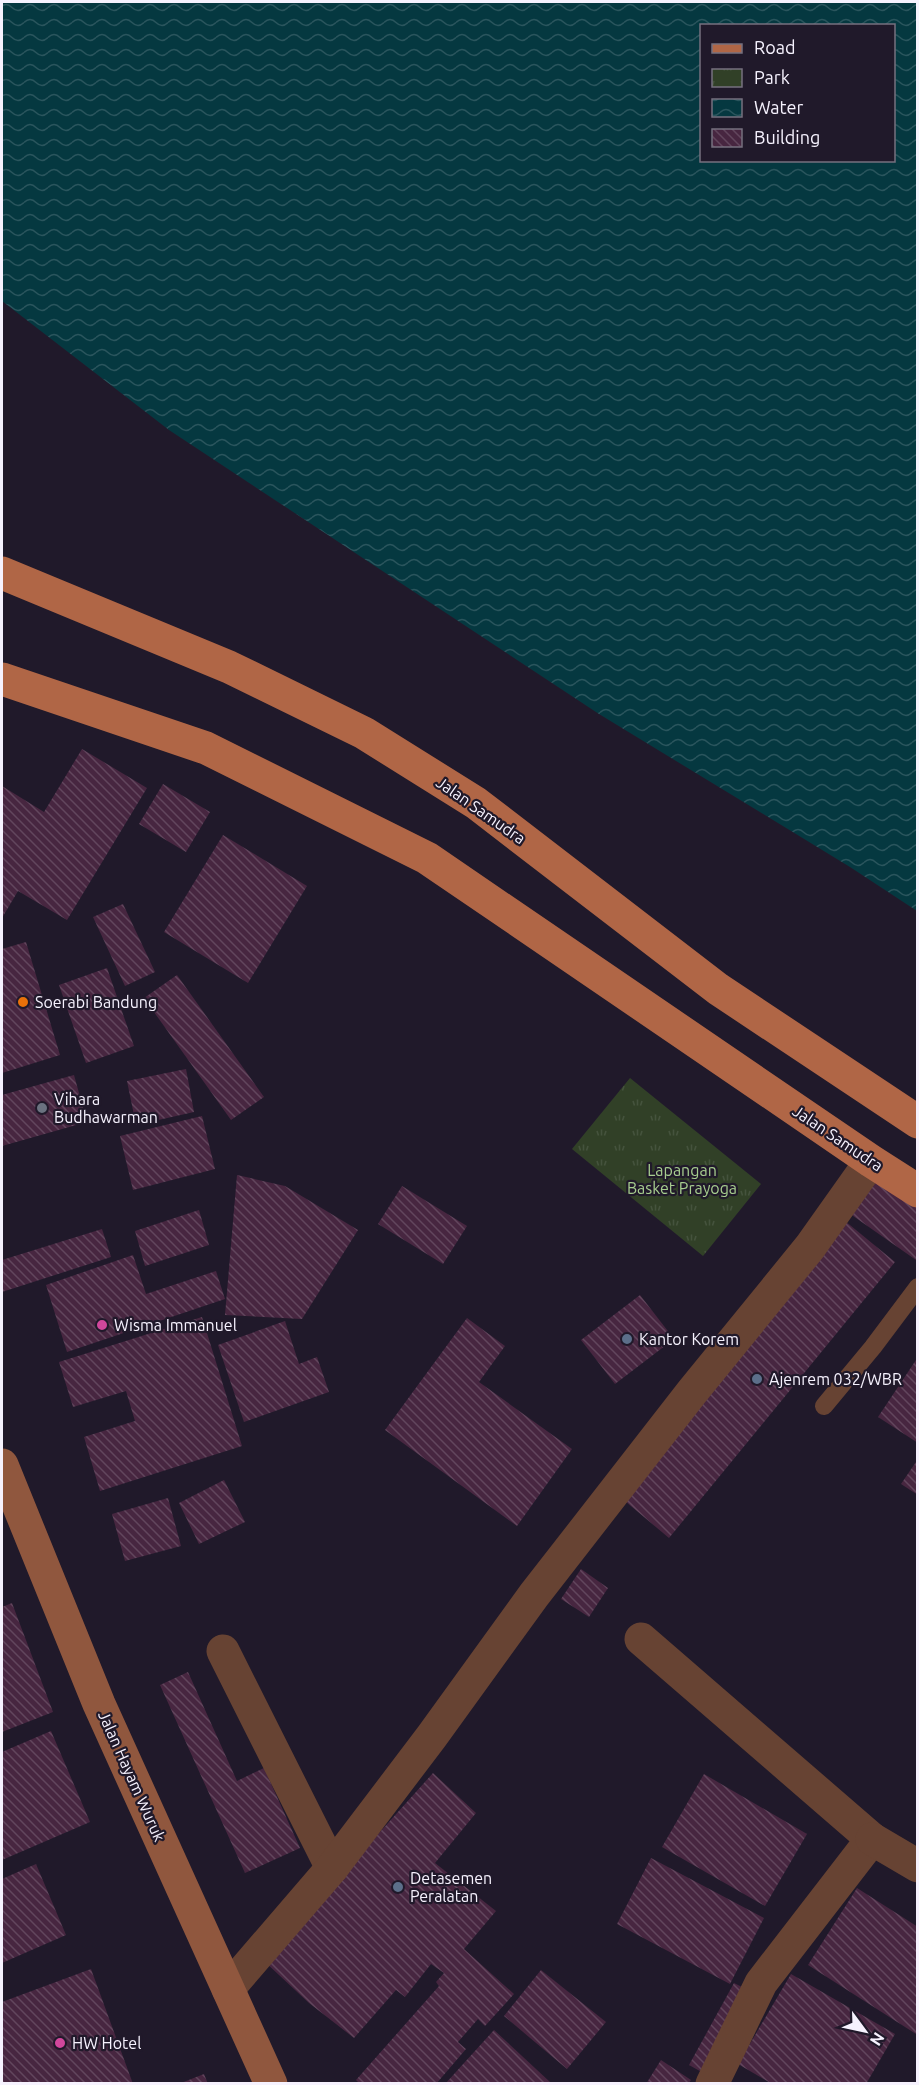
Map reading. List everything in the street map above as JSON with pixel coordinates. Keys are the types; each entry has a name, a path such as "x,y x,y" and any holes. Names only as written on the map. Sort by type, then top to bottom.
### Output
{"main road":[{"name":"Jalan Samudra","path":"2,573 230,667 364,733 476,804 718,989 918,1122"},
{"name":"Jalan Samudra","path":"2,679 207,748 427,858 918,1191"},
{"name":"Jalan Hayam Wuruk","path":"2,1465 99,1704 271,2084"}],"street":[{"path":"228,1989 332,1869 534,1595 692,1392 810,1247 871,1161"},
{"path":"641,1640 872,1839 918,1866"},
{"path":"223,1651 332,1869"},
{"path":"712,2084 761,1983 872,1839"}],"lane":[{"path":"824,1406 873,1347 918,1287"}],"green space":[{"name":"Lapangan Basket Prayoga","path":"630,1078 761,1184 703,1256 572,1149"}],"water":[{"path":"2,2 917,2 917,911 850,867 599,714 169,430 2,301"}],"building":[{"path":"82,749 147,788 67,920 18,891 2,918 2,786 44,812"},
{"path":"163,784 210,812 186,852 139,824"},
{"path":"223,835 307,886 248,983 164,932"},
{"path":"123,904 155,972 125,986 93,917"},
{"name":"Soerabi Bandung","path":"26,942 60,1055 2,1073 2,949"},
{"path":"107,968 134,1046 86,1063 59,985"},
{"path":"177,975 264,1097 231,1120 144,998"},
{"path":"186,1069 194,1112 136,1125 127,1081"},
{"name":"Vihara Budhawarman","path":"74,1075 87,1122 2,1146 2,1095"},
{"path":"202,1116 215,1169 133,1190 120,1136"},
{"path":"872,1174 918,1206 918,1257 916,1260 846,1211"},
{"path":"237,1175 285,1186 358,1230 302,1319 225,1315"},
{"path":"402,1186 467,1226 443,1264 378,1224"},
{"path":"199,1210 209,1245 145,1266 135,1231"},
{"name":"Ajenrem 032/WBR","path":"845,1221 895,1262 669,1538 619,1496"},
{"path":"102,1229 111,1257 2,1292 2,1260"},
{"name":"Wisma Immanuel","path":"133,1255 146,1294 216,1271 225,1299 67,1352 46,1285"},
{"name":"Kantor Korem","path":"640,1295 674,1339 615,1384 581,1340"},
{"path":"202,1317 242,1446 100,1491 84,1437 135,1421 126,1391 73,1407 59,1362"},
{"path":"467,1318 505,1346 479,1382 572,1449 517,1526 385,1430"},
{"path":"285,1321 299,1364 317,1357 329,1392 244,1422 218,1345"},
{"path":"918,1357 918,1443 878,1417"},
{"path":"918,1459 918,1495 901,1484"},
{"path":"224,1480 245,1522 199,1544 179,1503"},
{"path":"168,1498 181,1546 125,1561 112,1514"},
{"path":"581,1569 608,1588 589,1617 561,1599"},
{"path":"12,1603 53,1712 2,1732 2,1607"},
{"path":"188,1672 237,1781 264,1768 300,1848 245,1873 160,1685"},
{"path":"51,1731 90,1822 2,1860 2,1752"},
{"name":"Detasemen Peralatan","path":"433,1773 476,1813 435,1863 496,1911 464,1949 514,1994 485,2026 478,2019 458,2042 466,2049 436,2084 360,2084 356,2080 439,1986 436,1982 444,1973 431,1964 405,1997 396,1990 354,2038 309,2003 264,1961"},
{"path":"704,1774 807,1834 765,1906 662,1847"},
{"path":"651,1858 764,1918 730,1984 617,1924"},
{"path":"36,1864 66,1935 2,1963 2,1879"},
{"path":"857,1888 918,1927 918,2031 916,2034 808,1965"},
{"name":"HW Hotel","path":"91,1969 133,2084 2,2084 2,2002"},
{"path":"541,1970 606,2022 567,2069 504,2016"},
{"path":"791,1974 895,2034 866,2084 772,2084 738,2064"},
{"path":"734,1983 752,1992 707,2075 689,2065"},
{"path":"494,2030 550,2082 549,2084 445,2084"},
{"path":"661,2060 691,2080 688,2084 646,2084"},
{"path":"204,2074 208,2084 181,2084 181,2083"}],"place":[{"name":"Soerabi Bandung","path":"23,1002"},
{"name":"Vihara Budhawarman","path":"42,1108"},
{"name":"Wisma Immanuel","path":"102,1325"},
{"name":"Kantor Korem","path":"627,1339"},
{"name":"Ajenrem 032/WBR","path":"757,1379"},
{"name":"Detasemen Peralatan","path":"398,1887"},
{"name":"HW Hotel","path":"60,2043"}]}
